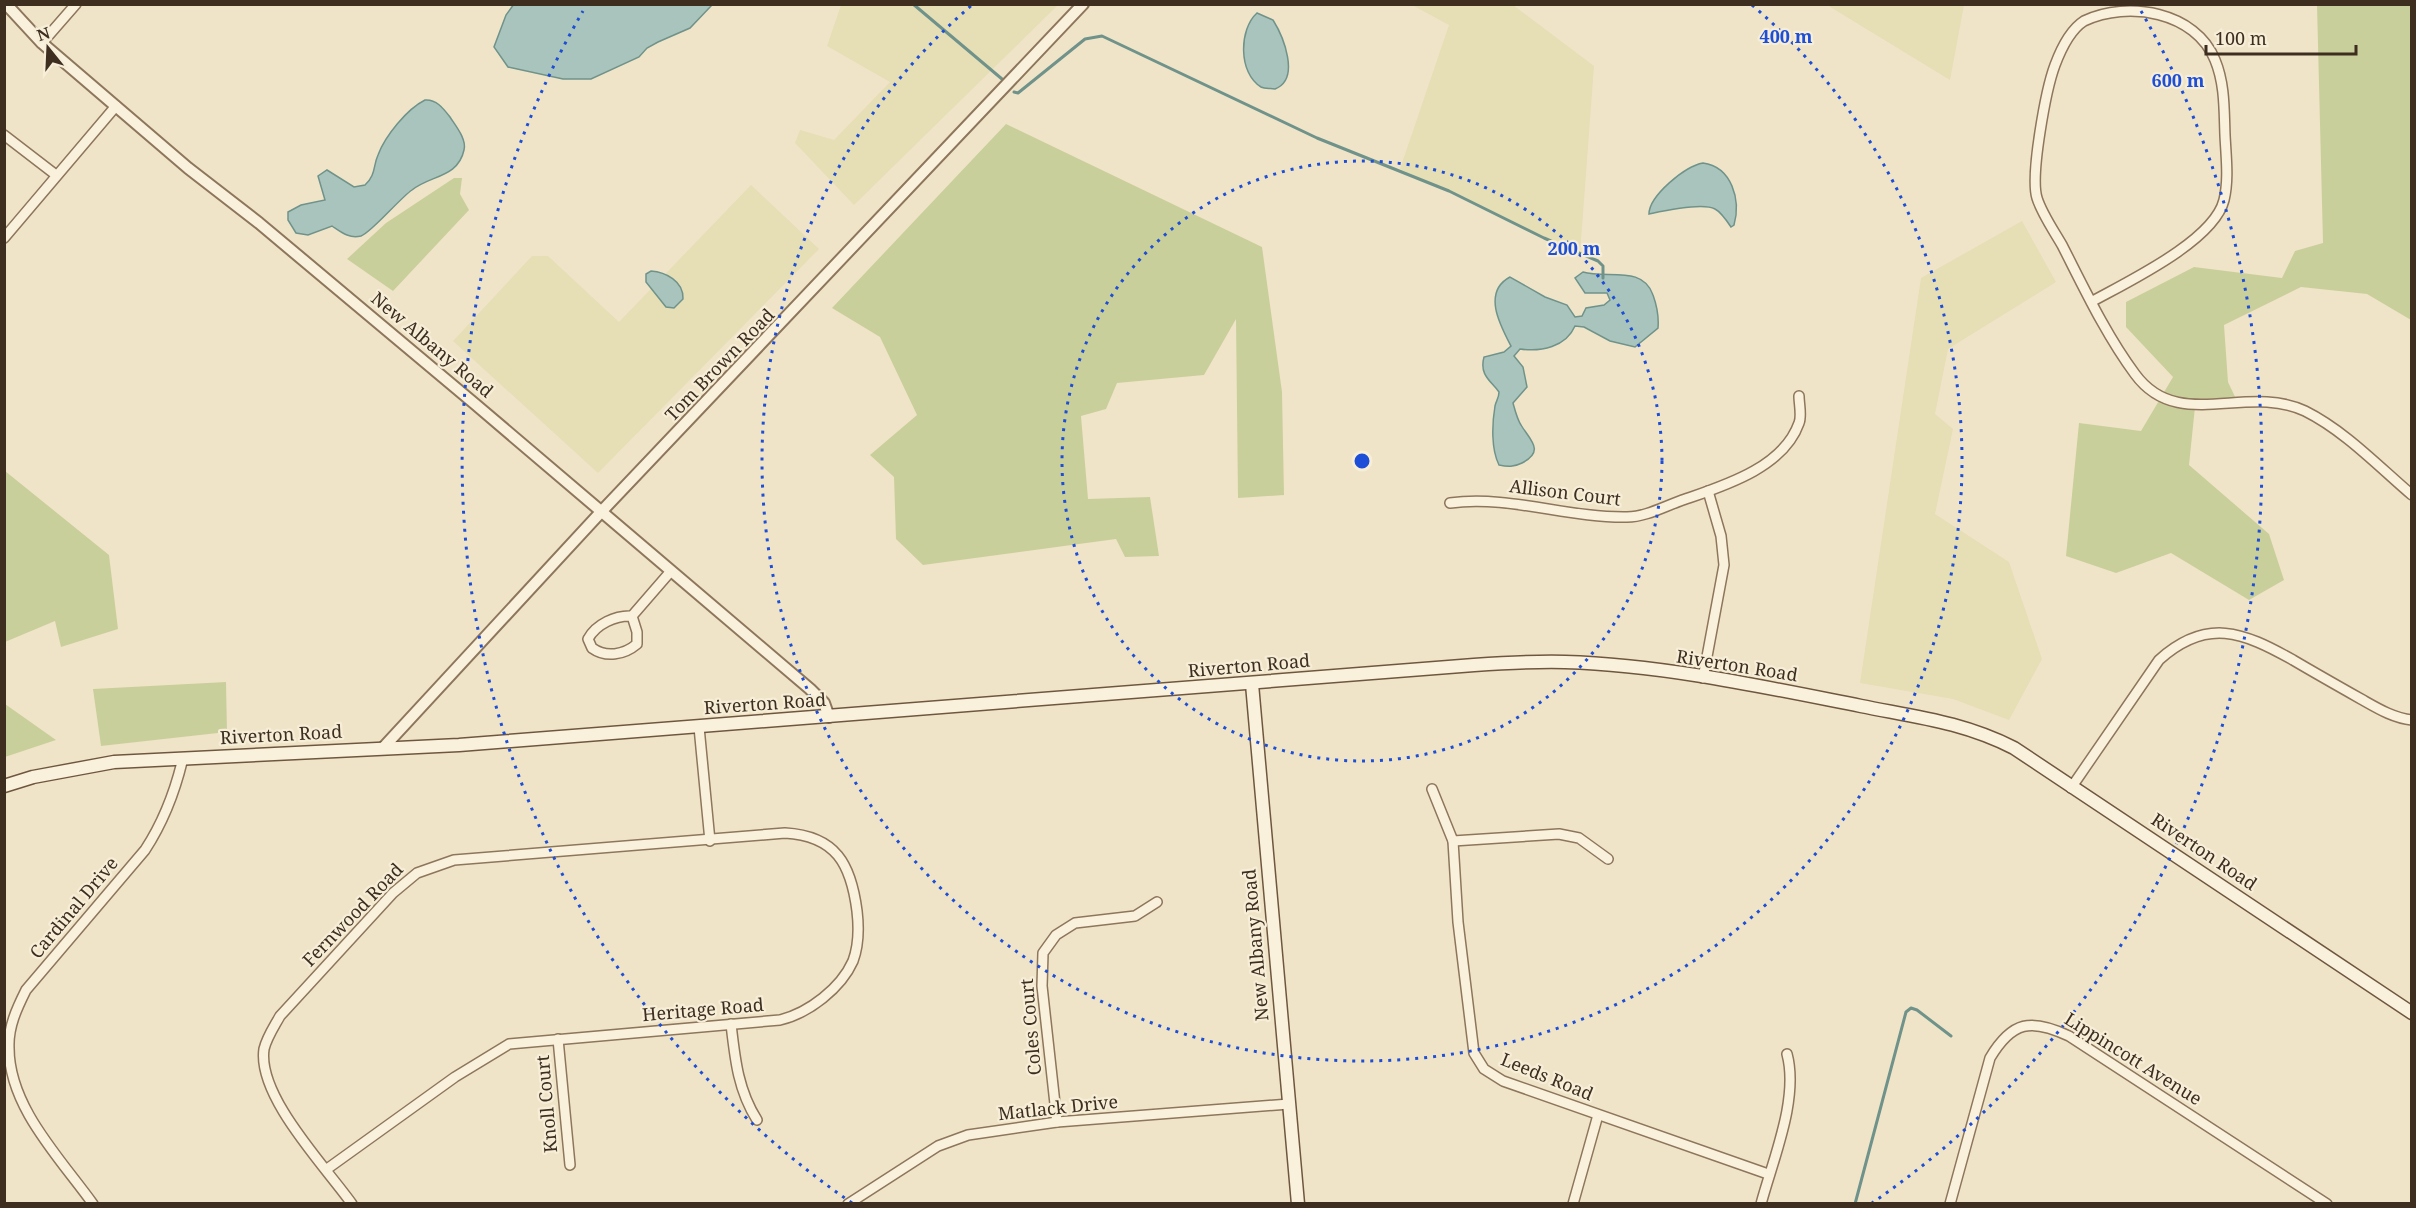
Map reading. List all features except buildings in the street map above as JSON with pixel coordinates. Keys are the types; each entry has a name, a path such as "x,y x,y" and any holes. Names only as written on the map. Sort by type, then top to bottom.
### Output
{"main road":[{"name":"Riverton Road","path":"4,786 33,777 114,762 699,728 1535,662 1617,666 1703,678 1963,726 2014,747 2071,788 2412,1012"},
{"name":"New Albany Road","path":"1252,684 1298,1203"}],"street":[{"name":"New Albany Road","path":"6,4 42,43 475,404 810,689 824,703 829,717"},
{"path":"42,43 76,4"},
{"name":"Tom Brown Road","path":"382,748 601,512 1083,4"},
{"path":"2091,302 2188,245 2206,230 2224,201 2228,178 2223,87 2218,67 2211,49 2199,33 2182,21 2150,10 2109,12 2083,22 2067,39 2054,66 2035,174 2037,198 2091,302 2136,375 2155,394 2180,404 2251,399 2278,402 2305,411 2341,434 2412,495"},
{"path":"4,238 116,106"},
{"path":"4,135 56,175"},
{"name":"Allison Court","path":"1450,503 1479,499 1593,516 1630,517 1733,482 1762,466 1785,445 1800,423 1799,396"},
{"path":"1703,678 1724,565 1722,536 1708,491"},
{"path":"632,616 670,571"},
{"path":"622,615 632,616 637,632 637,644 630,650 608,655 592,648 588,639 592,631 622,615"},
{"path":"2071,788 2159,660 2170,650 2196,637 2226,632 2257,639 2379,709 2412,720"},
{"path":"699,728 710,841"},
{"name":"Cardinal Drive","path":"93,1203 28,1113 14,1086 8,1046 14,1017 26,990 145,850 159,830 170,804 183,758"},
{"name":"Leeds Road","path":"1432,789 1453,841 1458,922 1474,1053 1484,1069 1503,1081 1768,1174"},
{"name":"Heritage Road","path":"327,1169 487,1055 521,1041 780,1020 811,1007 842,979 853,961 858,943 854,888 847,868 826,844 807,835 785,833 710,841"},
{"path":"1453,841 1560,834 1579,838 1608,859"},
{"name":"Fernwood Road","path":"352,1203 285,1115 270,1091 264,1064 264,1050 267,1037 280,1016 393,892 417,873 454,860 710,841"},
{"name":"Coles Court","path":"1057,1122 1042,986 1043,953 1056,935 1075,923 1136,916 1158,902"},
{"path":"730,1024 739,1082 747,1104 757,1120"},
{"name":"Lippincott Avenue","path":"1950,1203 1989,1058 2001,1039 2021,1026 2032,1024 2045,1025 2069,1036 2327,1203"},
{"name":"Knoll Court","path":"558,1039 570,1165"},
{"path":"1761,1203 1790,1094 1791,1071 1787,1054"},
{"name":"Matlack Drive","path":"848,1203 938,1146 968,1135 1057,1122 1289,1104"},
{"path":"1573,1203 1598,1115"}],"shaded area":[{"path":"841,4 1058,5 854,205 795,143 800,130 834,140 890,82 827,46"},
{"path":"1412,5 1513,5 1594,66 1580,254 1400,169 1449,25"},
{"path":"1827,5 1964,5 1950,80"},
{"path":"751,185 819,249 598,473 453,341 532,256 548,256 619,322"},
{"path":"2022,221 2056,282 1948,349 1935,414 1953,429 1935,514 2009,562 2042,659 2009,720 1953,699 1860,683 1921,278"}],"green space":[{"path":"2317,5 2411,5 2411,320 2367,294 2301,287 2224,325 2228,382 2237,401 2195,407 2189,465 2269,534 2284,580 2249,600 2171,553 2116,573 2066,556 2079,423 2141,431 2173,377 2126,327 2126,302 2194,267 2282,278 2295,251 2323,243"},
{"path":"1006,124 1262,247 1282,392 1284,495 1238,498 1236,319 1204,375 1117,383 1106,409 1081,416 1088,499 1150,497 1159,556 1125,557 1116,539 923,565 896,539 894,477 870,455 917,415 880,337 832,308"},
{"path":"454,178 462,178 460,194 469,210 393,291 347,259 386,223"},
{"path":"5,471 109,555 118,629 61,647 55,621 5,642"},
{"path":"226,682 227,732 101,746 93,689"},
{"path":"5,704 56,740 5,757"}],"water":[{"path":"514,4 712,5 690,28 647,48 639,57 591,79 563,79 508,67 494,47 506,15"},
{"path":"1257,13 1273,20 1288,57 1287,76 1283,84 1275,89 1263,88 1253,80 1245,62 1244,40 1251,20"},
{"path":"425,100 433,101 442,107 462,137 464,150 456,166 412,190 372,229 361,236 349,236 332,226 308,235 296,233 288,220 288,212 301,205 325,200 318,176 327,170 354,187 365,185 373,174 381,148 391,132 404,116"},
{"path":"1703,163 1721,171 1732,186 1736,205 1734,225 1731,227 1719,212 1709,207 1682,208 1649,214 1655,199 1669,183 1687,170"},
{"path":"651,271 662,273 677,282 683,299 674,308 666,307 646,282 646,274"},
{"path":"1583,272 1633,276 1641,280 1653,295 1658,328 1635,347 1610,341 1584,327 1575,326 1566,339 1552,347 1536,350 1520,349 1514,356 1523,367 1527,387 1513,403 1518,420 1534,445 1534,449 1529,458 1519,464 1499,465 1493,444 1493,428 1499,392 1483,369 1484,357 1504,352 1511,346 1498,319 1495,300 1497,291 1510,277 1545,297 1567,305 1575,317 1582,316 1586,308 1604,305 1610,300 1607,293 1585,293 1575,278"}],"waterway":[{"path":"913,4 1002,79"},
{"path":"1014,92 1018,93 1085,39 1102,36 1317,138 1449,191 1544,238 1598,261 1603,266 1603,278"},
{"path":"1855,1204 1906,1012 1911,1008 1917,1010 1951,1036"}]}
